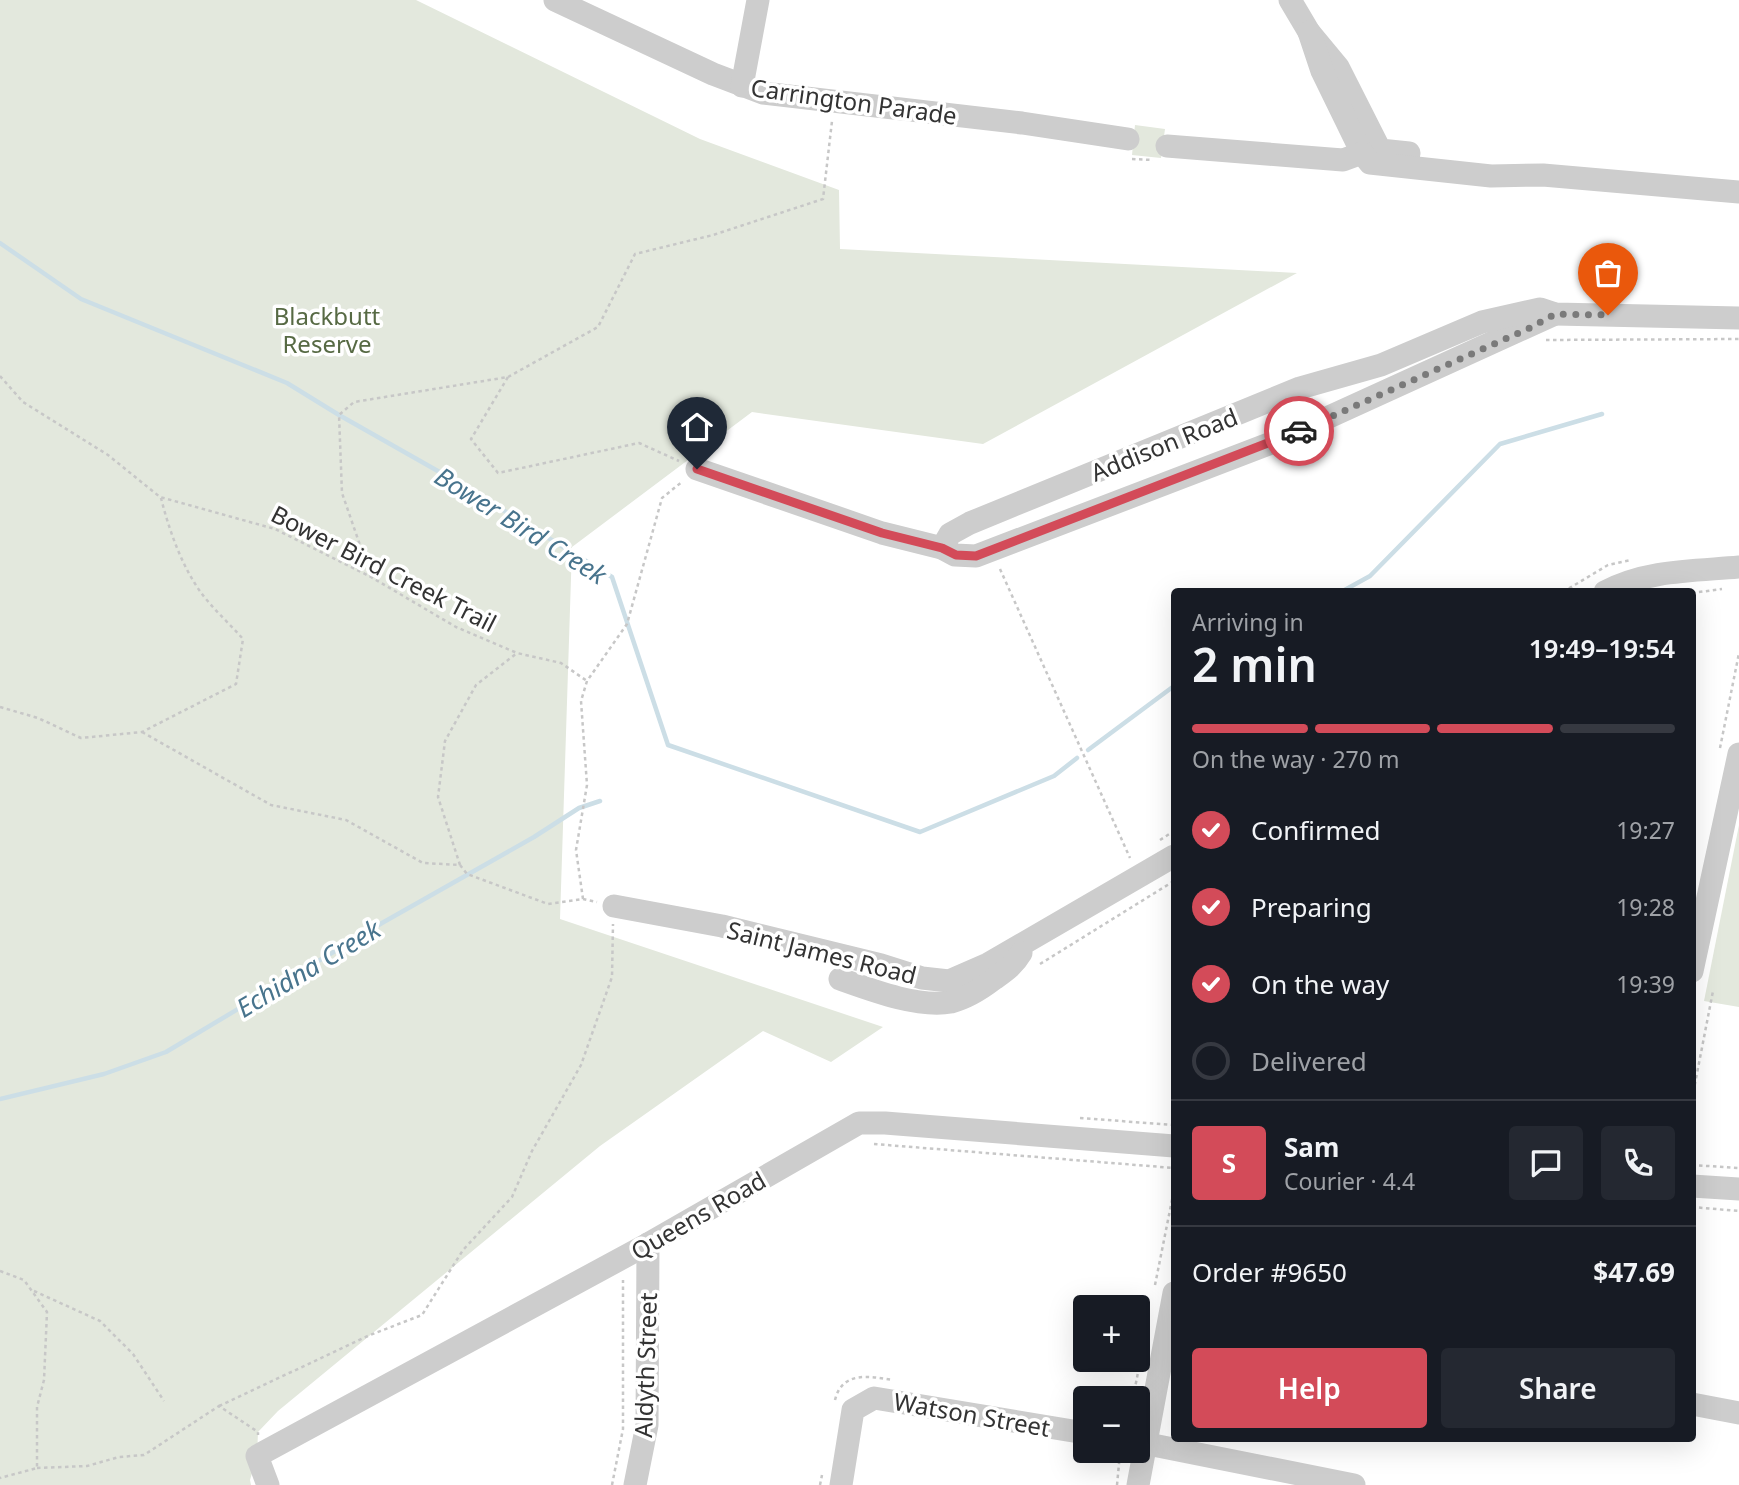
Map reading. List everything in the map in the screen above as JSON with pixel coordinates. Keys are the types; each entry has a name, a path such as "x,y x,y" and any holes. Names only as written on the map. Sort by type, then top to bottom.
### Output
{"street":[{"name":"Carrington Parade","path":"555,0 742,86 763,93 1008,121 1128,139"},
{"path":"742,86 758,0"},
{"path":"1291,1 1309,32 1322,71 1371,151 1370,163 1491,176 1543,175 1739,192"},
{"path":"1167,146 1343,160 1371,151"},
{"name":"Addison Road","path":"942,548 950,534 970,523 1300,388 1381,365 1482,322 1541,309 1555,314 1739,318"},
{"name":"Addison Road","path":"697,469 882,533 942,548 956,555 976,556 1274,442 1532,327 1555,314"},
{"path":"1612,588 1644,577 1739,567"},
{"path":"1696,953 1739,754"},
{"name":"Saint James Road","path":"614,906 722,926 942,981 956,979 1024,943 1171,858"},
{"name":"Saint James Road","path":"840,979 927,1003 950,1002 968,996 1013,966 1024,943"},
{"name":"Queens Road","path":"257,1456 648,1244 859,1123 1171,1146"},
{"path":"1696,1186 1739,1189"},
{"name":"Aldyth Street","path":"635,1485 647,1425 648,1244"},
{"path":"1150,1386 1171,1304"},
{"name":"Watson Street","path":"841,1485 853,1410 874,1398 1073,1431"},
{"path":"1696,1405 1739,1413"},
{"path":"1150,1449 1354,1485"},
{"path":"257,1456 268,1485"},
{"path":"1136,1463 1138,1485"}],"path":[{"path":"371,577 342,493 339,415 354,402 508,377 598,327 635,254 713,235 823,199 832,121"},
{"path":"1543,341 1739,339"},
{"name":"Bower Bird Creek Trail","path":"0,376 23,402 108,455 160,497 275,529 371,577 456,627 517,653 561,663 587,681"},
{"path":"508,377 471,439 498,473 639,443 697,469 662,499 627,624 587,681 581,701 587,785 576,850 583,899"},
{"path":"0,707 38,718 81,738 142,732 236,684 243,639 201,594 182,558 160,497"},
{"path":"992,550 1129,859"},
{"path":"1696,592 1726,588"},
{"path":"0,1478 37,1468 87,1466 119,1457 144,1455 219,1406 370,1335 422,1315 463,1250 512,1197 532,1151 581,1065 612,977 614,906 583,899 548,904 467,874 460,865 438,797 444,741 476,685 517,653"},
{"path":"142,732 271,805 345,820 423,863 460,865"},
{"path":"1040,964 1171,883"},
{"path":"1696,1078 1713,991"},
{"path":"864,1143 1171,1168"},
{"path":"1696,1165 1739,1168"},
{"path":"1696,1207 1739,1211"},
{"path":"0,1271 24,1280 47,1312 44,1380 37,1407 37,1468"},
{"path":"612,1485 622,1429 623,1279"},
{"path":"34,1291 100,1321 133,1354 164,1401"},
{"path":"219,1406 258,1432 257,1456"},
{"path":"1116,1485 1119,1463"}],"green space":[{"name":"Blackbutt Reserve","path":"0,0 416,0 700,139 839,190 840,249 1297,273 983,444 752,412 572,547 560,919 883,1027 831,1062 763,1031 600,1146 278,1411 258,1432 257,1456 251,1485 0,1485"},
{"path":"1135,125 1165,129 1161,158 1132,155"},
{"path":"1739,825 1739,1007 1704,1001"}],"waterway":[{"name":"Bower Bird Creek","path":"0,243 81,299 287,383 459,483 612,577 668,745 920,832 1054,776 1077,758"},
{"name":"Bower Bird Creek","path":"1348,588 1370,576 1500,444 1602,414"},
{"name":"Bower Bird Creek","path":"1088,750 1171,688"},
{"name":"Echidna Creek","path":"0,1099 104,1074 166,1052 579,808 600,801"}],"way so far":[{"path":"1299,431 1532,327 1555,314 1608,315"}],"route":[{"path":"697,469 882,533 942,548 956,555 976,556 1299,431"}]}
